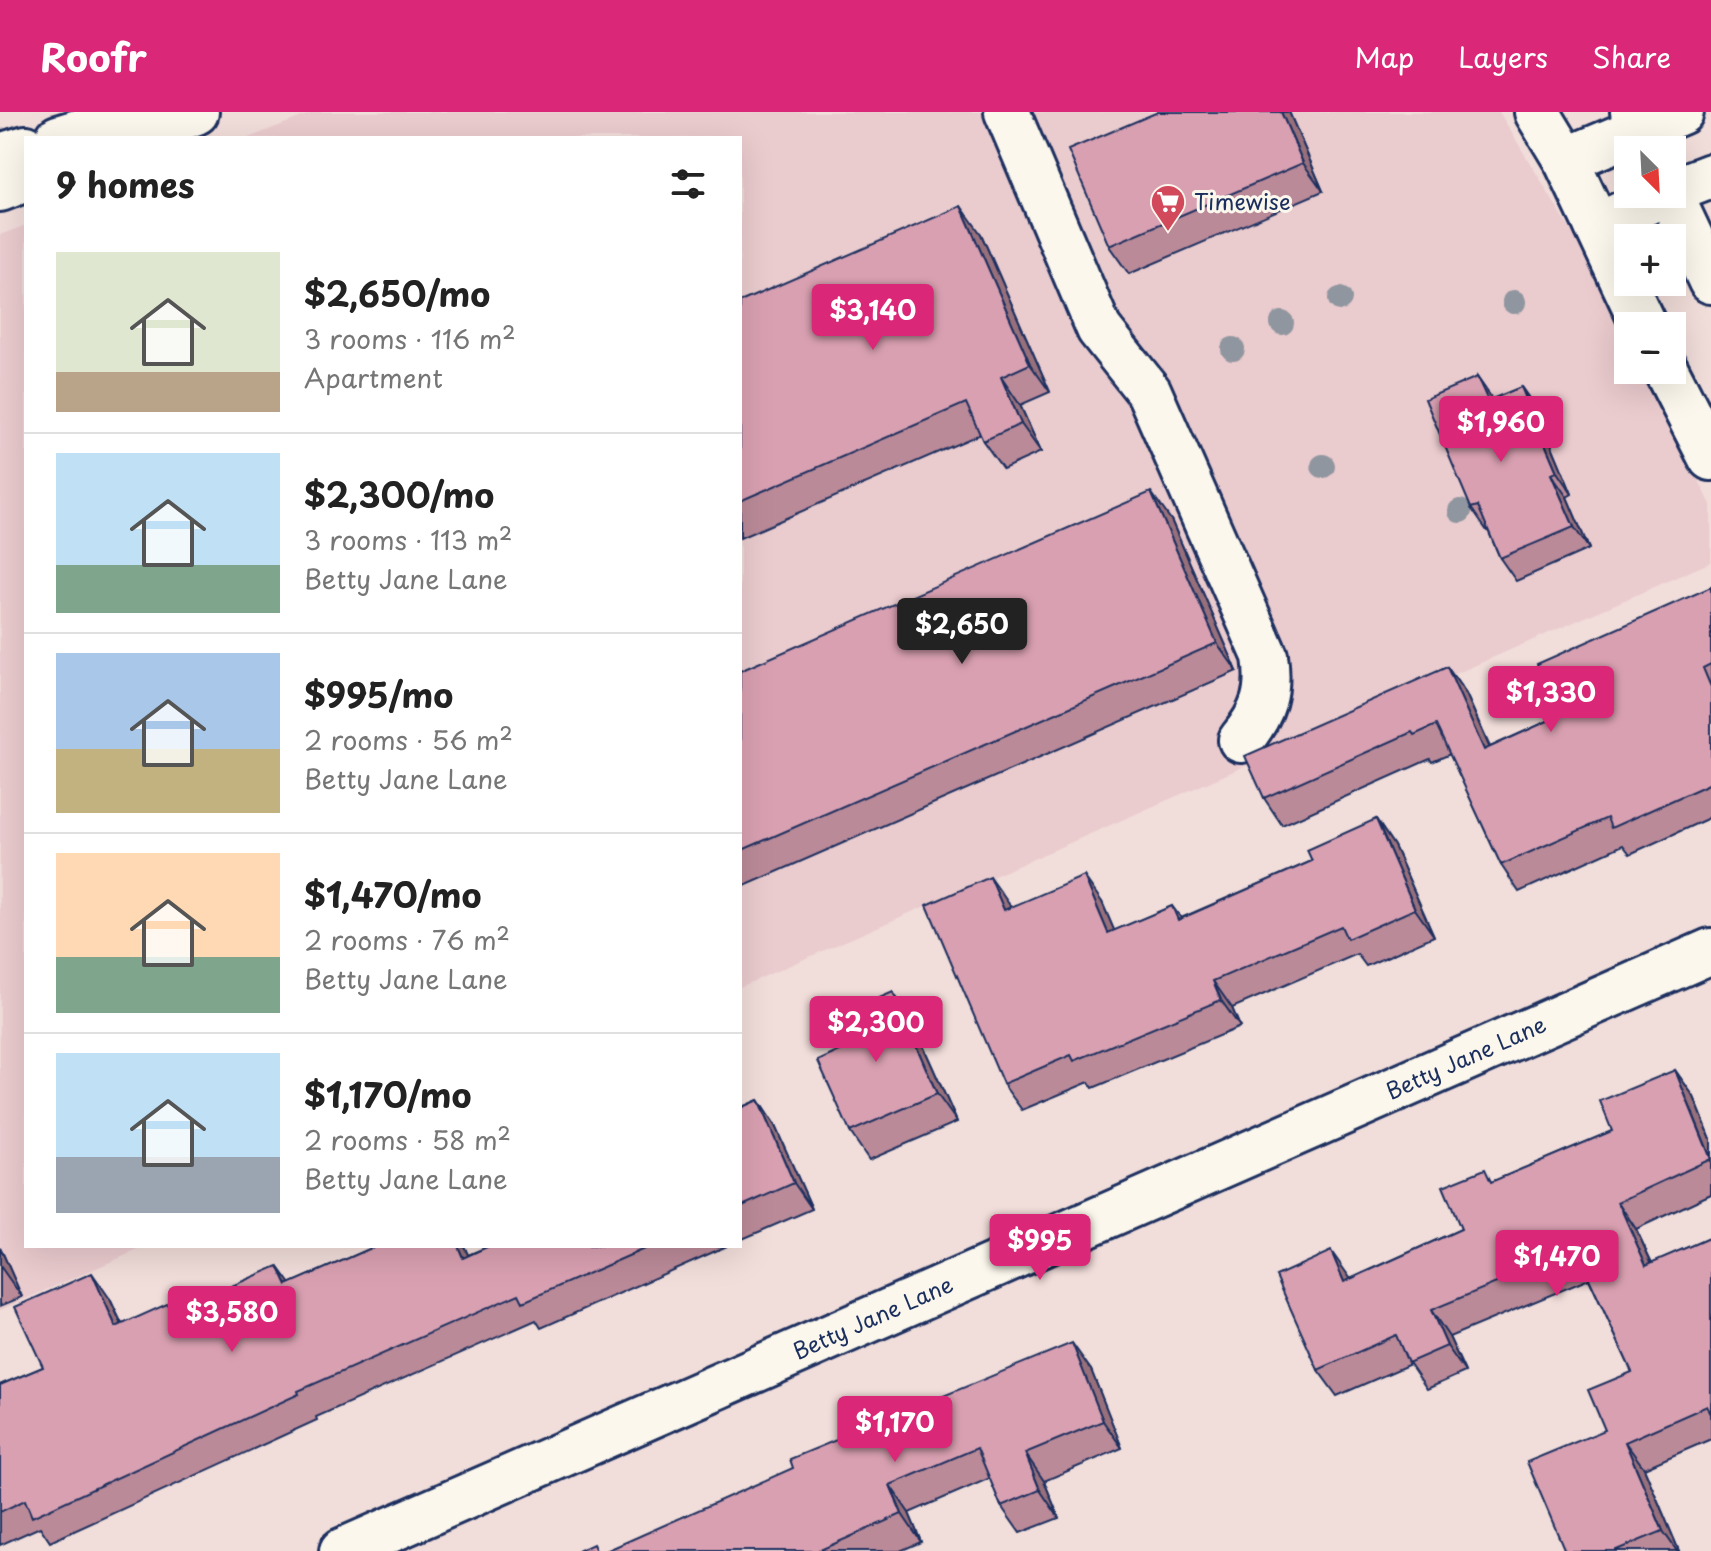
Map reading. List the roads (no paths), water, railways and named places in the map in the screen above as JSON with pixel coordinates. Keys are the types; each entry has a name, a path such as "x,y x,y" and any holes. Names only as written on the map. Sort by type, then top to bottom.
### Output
{"main road":[{"path":"65,136 143,112"},
{"path":"135,136 196,112"},
{"path":"1007,112 1099,329 1149,392 1265,656 1267,699 1257,720 1241,740"},
{"path":"1537,112 1566,160 1637,312"},
{"path":"1566,160 1681,112"},
{"path":"0,156 24,149"},
{"path":"1686,186 1711,176"},
{"path":"0,189 24,180"},
{"path":"1597,226 1636,208"},
{"path":"1676,208 1711,281"},
{"path":"1673,384 1711,458"},
{"name":"Betty Jane Lane","path":"342,1551 1711,951"}],"place":[{"name":"Timewise","path":"1168,233"}]}
